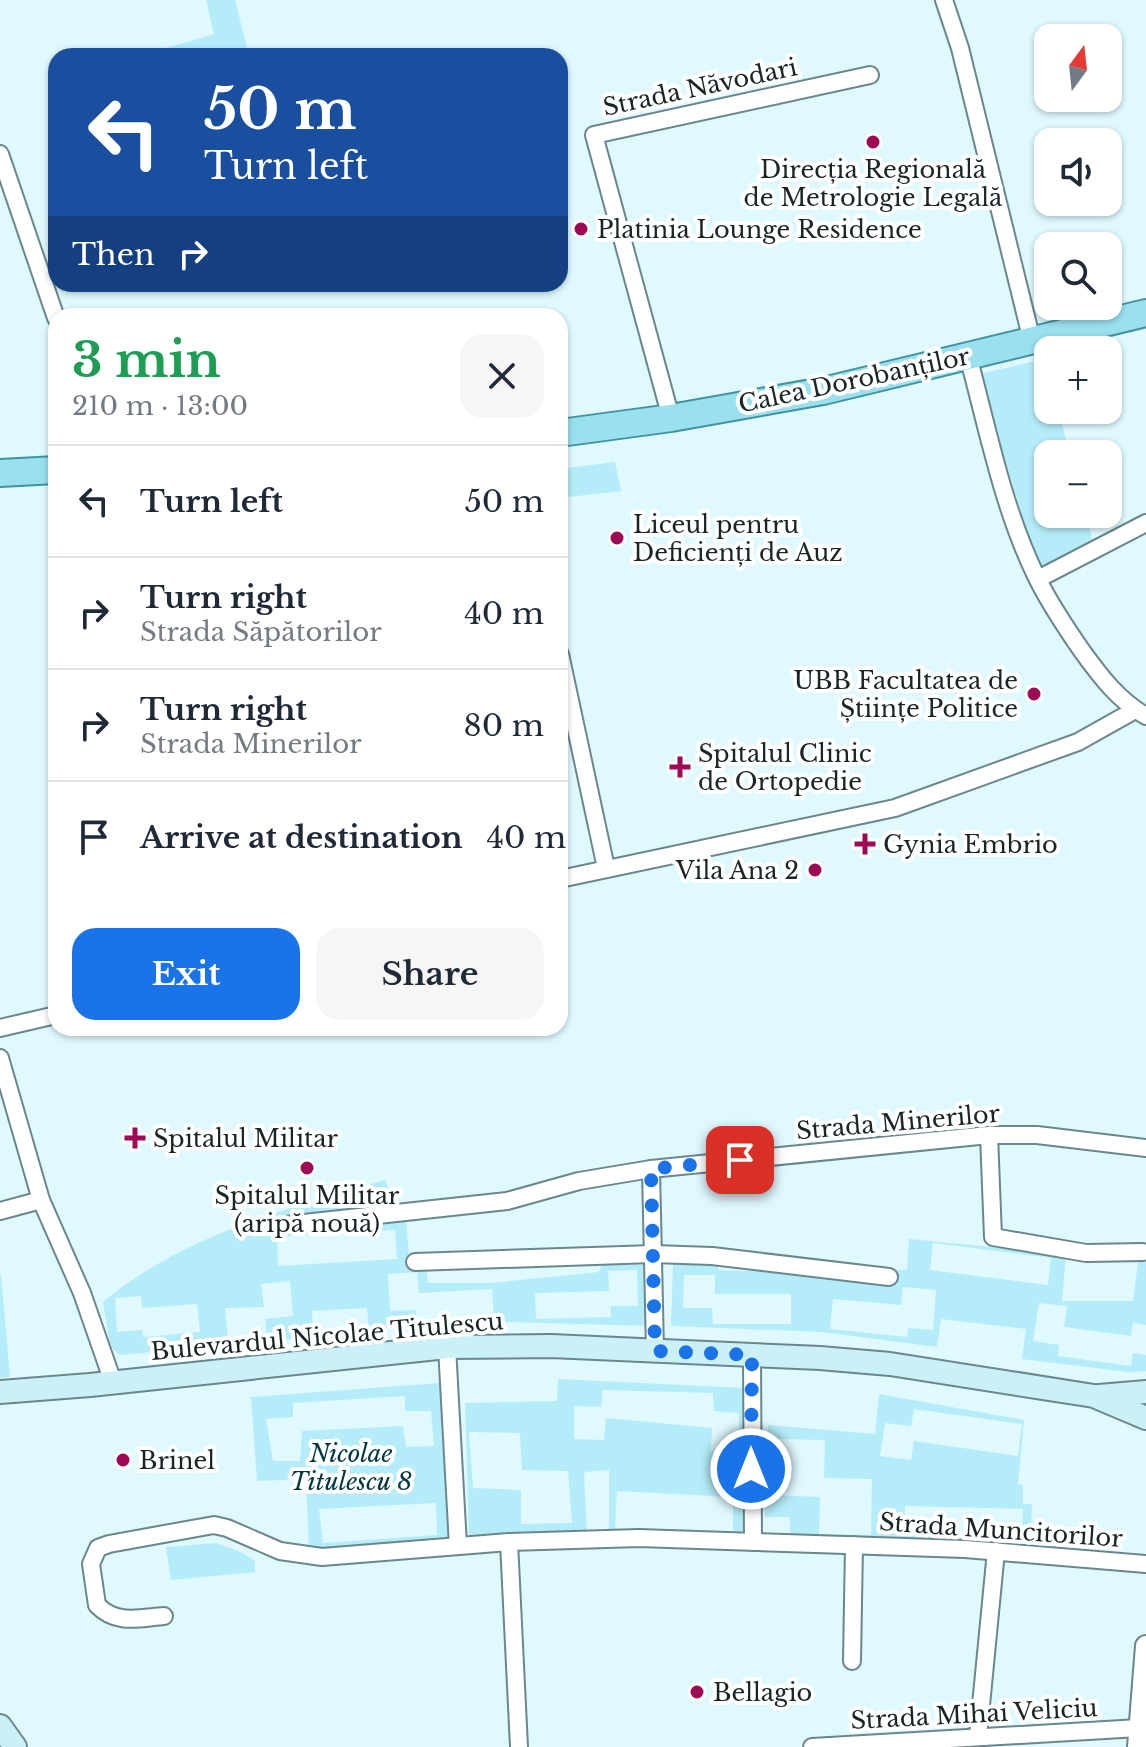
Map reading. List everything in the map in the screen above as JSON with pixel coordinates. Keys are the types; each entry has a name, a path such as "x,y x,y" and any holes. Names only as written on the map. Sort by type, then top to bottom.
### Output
{"main road":[{"name":"Calea Dorobanților","path":"568,432 671,418 823,391 1146,313"},
{"path":"0,473 48,470"},
{"name":"Bulevardul Nicolae Titulescu","path":"0,1392 447,1347 551,1346 890,1364 1094,1396 1146,1392"},
{"name":"Bulevardul Nicolae Titulescu","path":"0,1405 90,1385"},
{"name":"Bulevardul Nicolae Titulescu","path":"1094,1396 1146,1418"},
{"path":"0,1726 15,1747"}],"street":[{"path":"944,0 960,48 1032,341"},
{"name":"Strada Năvodari","path":"671,418 594,135 870,75"},
{"path":"1,163 52,308"},
{"path":"568,877 895,808 1078,742 1141,713 1097,673 1038,579 1010,509 968,356"},
{"path":"1038,579 1146,523"},
{"path":"568,691 606,868"},
{"path":"0,1028 48,1017"},
{"path":"0,1058 41,1200 82,1293 113,1382"},
{"path":"989,1135 993,1237 1086,1253 1143,1252"},
{"name":"Strada Minerilor","path":"276,1226 507,1201 579,1181 651,1169 989,1135 1037,1135 1146,1148"},
{"path":"651,1169 655,1351"},
{"path":"0,1211 41,1200"},
{"path":"415,1262 653,1254 712,1256 889,1277"},
{"path":"447,1347 458,1546"},
{"path":"752,1355 753,1542"},
{"name":"Strada Muncitorilor","path":"164,1616 123,1620 111,1617 97,1605 91,1564 98,1548 214,1525 280,1551 322,1557 509,1542 639,1538 996,1551 1146,1564"},
{"path":"509,1542 519,1747"},
{"name":"Strada Muncitorilor","path":"852,1661 854,1545"},
{"path":"978,1736 996,1551"},
{"path":"1138,1737 1146,1646"},
{"name":"Strada Mihai Veliciu","path":"812,1747 884,1745 978,1736 1138,1737"}],"green space":[{"path":"206,0 235,0 247,48 167,48 214,34"},
{"path":"1034,362 1034,424 1062,424 1066,440 1034,440 1034,528 1089,528 1093,543 1039,571 979,374"},
{"path":"615,462 621,491 568,497 568,468"},
{"path":"385,1180 395,1203 397,1221 406,1220 410,1267 426,1268 428,1283 492,1283 599,1272 602,1264 646,1265 650,1326 504,1322 369,1330 367,1308 312,1311 313,1337 120,1355 110,1346 103,1302 166,1259 237,1227","holes":["395,1230 397,1259 278,1266 277,1237","637,1270 638,1306 611,1306 611,1317 536,1319 535,1293 609,1291 608,1271","417,1272 419,1293 492,1289 494,1319 417,1324 416,1310 390,1311 388,1274","290,1281 293,1316 265,1319 267,1338 228,1339 225,1308 264,1307 261,1284","141,1296 142,1308 197,1304 200,1332 143,1337 142,1330 117,1332 115,1298"]},
{"path":"909,1239 1066,1254 1062,1301 1133,1301 1138,1262 1146,1257 1146,1325 1133,1323 1131,1336 1064,1327 1067,1306 1039,1303 1033,1341 1059,1345 1058,1356 1131,1366 1133,1353 1146,1355 1146,1371 1128,1372 1022,1359 1026,1329 941,1319 937,1347 822,1332 671,1326 673,1264 683,1259 716,1258 719,1270 907,1270","holes":["933,1243 1051,1258 1048,1285 930,1270","684,1275 715,1275 715,1294 791,1294 791,1324 713,1324 712,1308 683,1308","903,1287 936,1290 933,1330 908,1328 907,1337 830,1329 833,1299 901,1305"]},
{"path":"0,1276 10,1377 0,1378"},
{"path":"558,1379 744,1388 745,1539 609,1537 609,1470 584,1472 587,1534 469,1535 465,1403 557,1401","holes":["603,1390 713,1393 714,1411 739,1413 739,1449 711,1451 712,1428 606,1418 604,1440 574,1439 574,1406 601,1407","469,1432 520,1433 522,1470 568,1471 572,1523 521,1524 521,1490 473,1488","617,1491 733,1497 733,1535 615,1531"]},
{"name":"Nicolae Titulescu 8","path":"440,1383 450,1541 309,1550 306,1479 257,1481 251,1397","holes":["405,1396 405,1411 431,1411 434,1446 406,1447 403,1426 302,1431 300,1461 273,1461 266,1419 293,1417 293,1403","436,1503 437,1535 323,1543 319,1509"]},
{"path":"879,1394 1024,1420 1018,1484 1023,1485 1023,1504 1032,1504 1030,1545 790,1540 790,1517 765,1517 768,1425 875,1434","holes":["914,1409 1022,1424 1018,1456 914,1441 911,1460 880,1456 885,1423 911,1426","773,1439 825,1440 824,1478 872,1479 871,1535 819,1534 820,1497 771,1495","905,1506 1023,1509 1022,1539 904,1535"]},
{"path":"216,1543 255,1561 255,1572 171,1580 166,1547"}],"place":[{"name":"Direcția Regională de Metrologie Legală","path":"873,142"},
{"name":"Platinia Lounge Residence","path":"581,229"},
{"name":"Liceul pentru Deficienți de Auz","path":"617,538"},
{"name":"UBB Facultatea de Științe Politice","path":"1034,694"},
{"name":"Spitalul Clinic de Ortopedie","path":"680,767"},
{"name":"Gynia Embrio","path":"865,844"},
{"name":"Vila Ana 2","path":"815,870"},
{"name":"Spitalul Militar","path":"135,1138"},
{"name":"Spitalul Militar (aripă nouă)","path":"307,1168"},
{"name":"Brinel","path":"123,1460"},
{"name":"Bellagio","path":"697,1692"}],"route":[{"path":"740,1160 651,1169 655,1351 752,1355 751,1469"}]}
